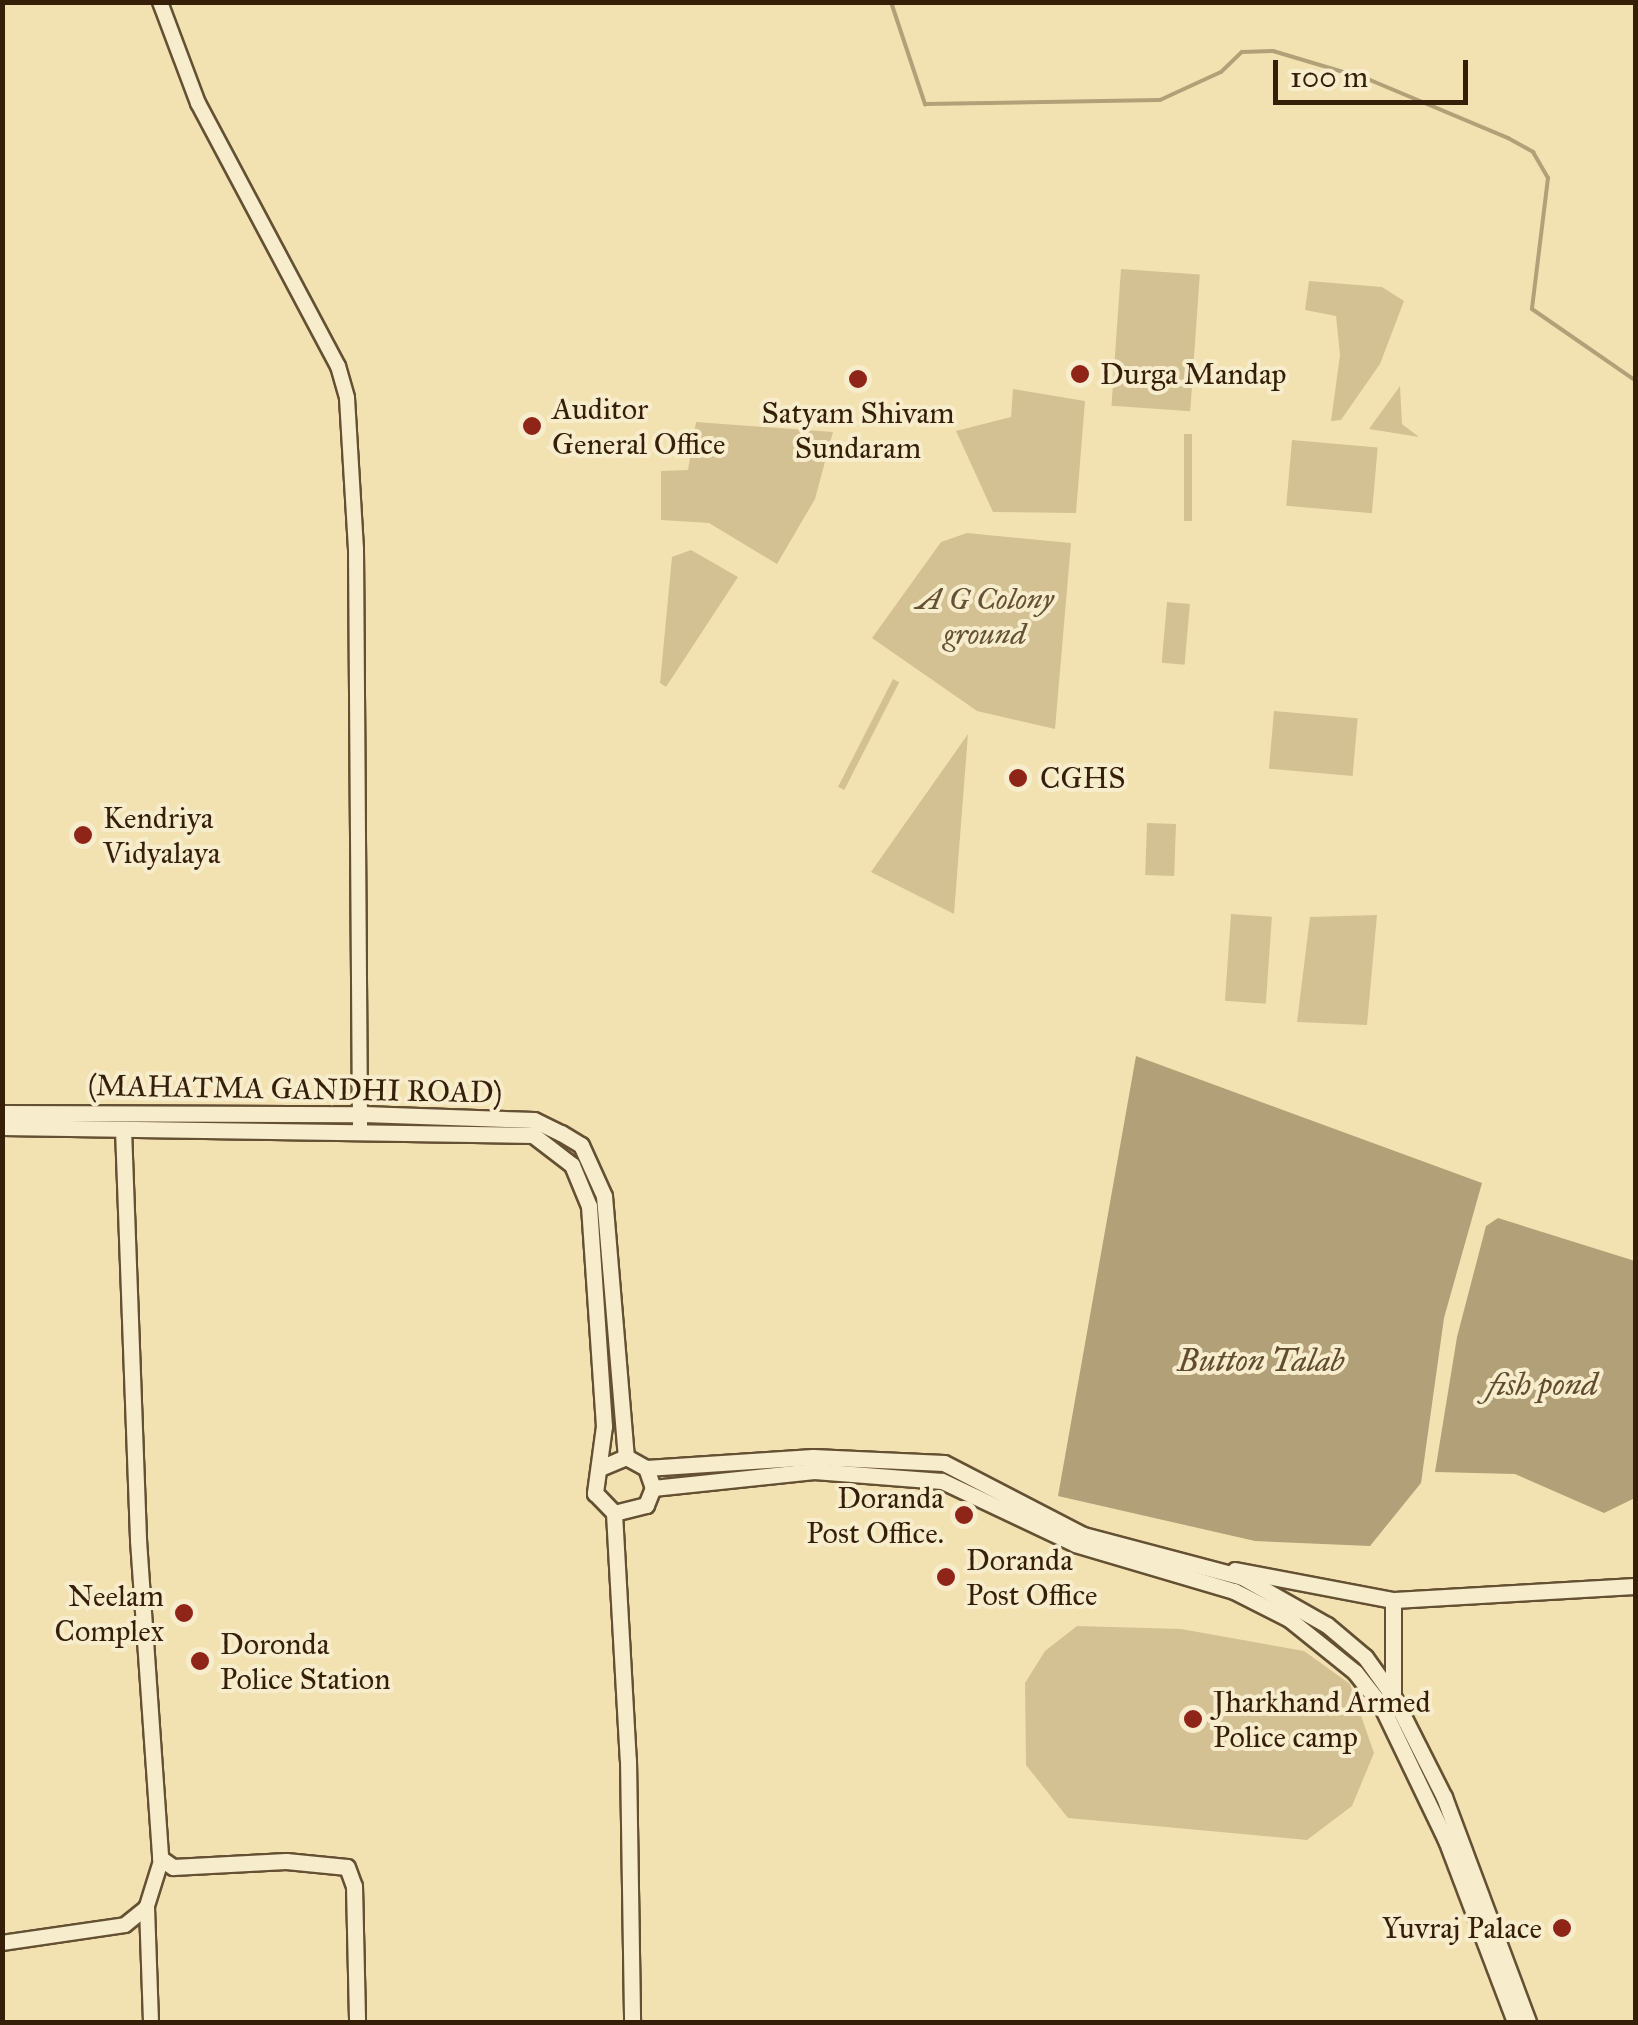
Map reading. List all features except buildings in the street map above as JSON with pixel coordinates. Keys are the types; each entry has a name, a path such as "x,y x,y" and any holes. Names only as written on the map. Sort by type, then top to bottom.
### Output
{"main road":[{"name":"(MAHATMA GANDHI ROAD)","path":"2,1113 361,1121 534,1120 581,1144 604,1196 626,1457"},
{"path":"2,1127 123,1129 361,1121 533,1136 572,1165 589,1206 602,1467 596,1494 614,1512 629,1795 632,2022"},
{"path":"123,1129 138,1540 161,1861 173,1867 286,1861 348,1867 354,1886 357,2022"},
{"path":"602,1467 626,1457 646,1468 944,1463 1083,1535 1242,1577 1327,1625 1365,1656 1393,1696 1444,1796 1518,2022"},
{"path":"652,1488 869,1466 936,1484 1096,1558 1228,1594 1287,1624 1352,1675 1434,1828 1518,2022"},
{"path":"614,1512 637,1512 652,1488 646,1468"},
{"path":"1191,1565 1393,1600 1636,1586"},
{"path":"1393,1600 1393,1696"}],"street":[{"path":"160,2 198,103 338,366 347,398 356,549 361,1121"},
{"path":"150,2022 147,1906 161,1861"},
{"path":"2,1942 125,1925 147,1906"}],"green space":[{"path":"1121,269 1200,275 1190,411 1111,406"},
{"path":"1309,281 1382,287 1404,301 1380,364 1341,420 1331,421 1340,355 1336,316 1305,310"},
{"path":"1400,386 1402,424 1419,437 1369,429"},
{"path":"1013,389 1085,401 1076,513 993,512 956,431 1011,417"},
{"path":"696,422 833,432 815,499 777,564 709,523 661,520 661,471 688,470"},
{"path":"1184,434 1192,434 1192,521 1184,521"},
{"path":"1292,440 1378,447 1372,513 1286,506"},
{"name":"A G Colony ground","path":"967,533 1071,543 1055,729 977,711 872,638 941,542"},
{"path":"691,550 738,577 666,687 660,683 672,557"},
{"path":"1167,602 1190,604 1185,665 1162,663"},
{"path":"893,679 899,682 844,790 838,787"},
{"path":"1274,711 1358,718 1353,776 1269,769"},
{"path":"968,734 954,914 871,872"},
{"path":"1147,823 1176,824 1174,876 1145,875"},
{"path":"1231,914 1272,917 1266,1004 1225,1001"},
{"path":"1377,915 1367,1025 1297,1022 1310,917"},
{"name":"Jharkhand Armed Police camp","path":"1077,1626 1181,1629 1304,1651 1350,1684 1374,1753 1352,1806 1307,1840 1068,1818 1026,1765 1025,1683 1045,1651"}],"water":[{"name":"Button Talab","path":"1136,1056 1482,1183 1444,1318 1421,1483 1370,1546 1255,1541 1058,1496"},
{"name":"fish pond","path":"1498,1218 1635,1261 1635,1498 1604,1513 1515,1474 1435,1472 1457,1337 1486,1226"}],"waterway":[{"path":"891,2 925,104 1160,100 1221,72 1242,52 1273,51 1370,80 1508,138 1533,152 1548,178 1532,309 1636,381"}],"place":[{"name":"Durga Mandap","path":"1080,374"},
{"name":"Satyam Shivam Sundaram","path":"858,379"},
{"name":"Auditor General Office","path":"532,426"},
{"name":"CGHS","path":"1018,778"},
{"name":"Kendriya Vidyalaya","path":"83,835"},
{"name":"Doranda Post Office.","path":"964,1515"},
{"name":"Doranda Post Office","path":"946,1577"},
{"name":"Neelam Complex","path":"184,1613"},
{"name":"Doronda Police Station","path":"200,1661"},
{"name":"Jharkhand Armed Police camp","path":"1193,1719"},
{"name":"Yuvraj Palace","path":"1562,1928"}]}
